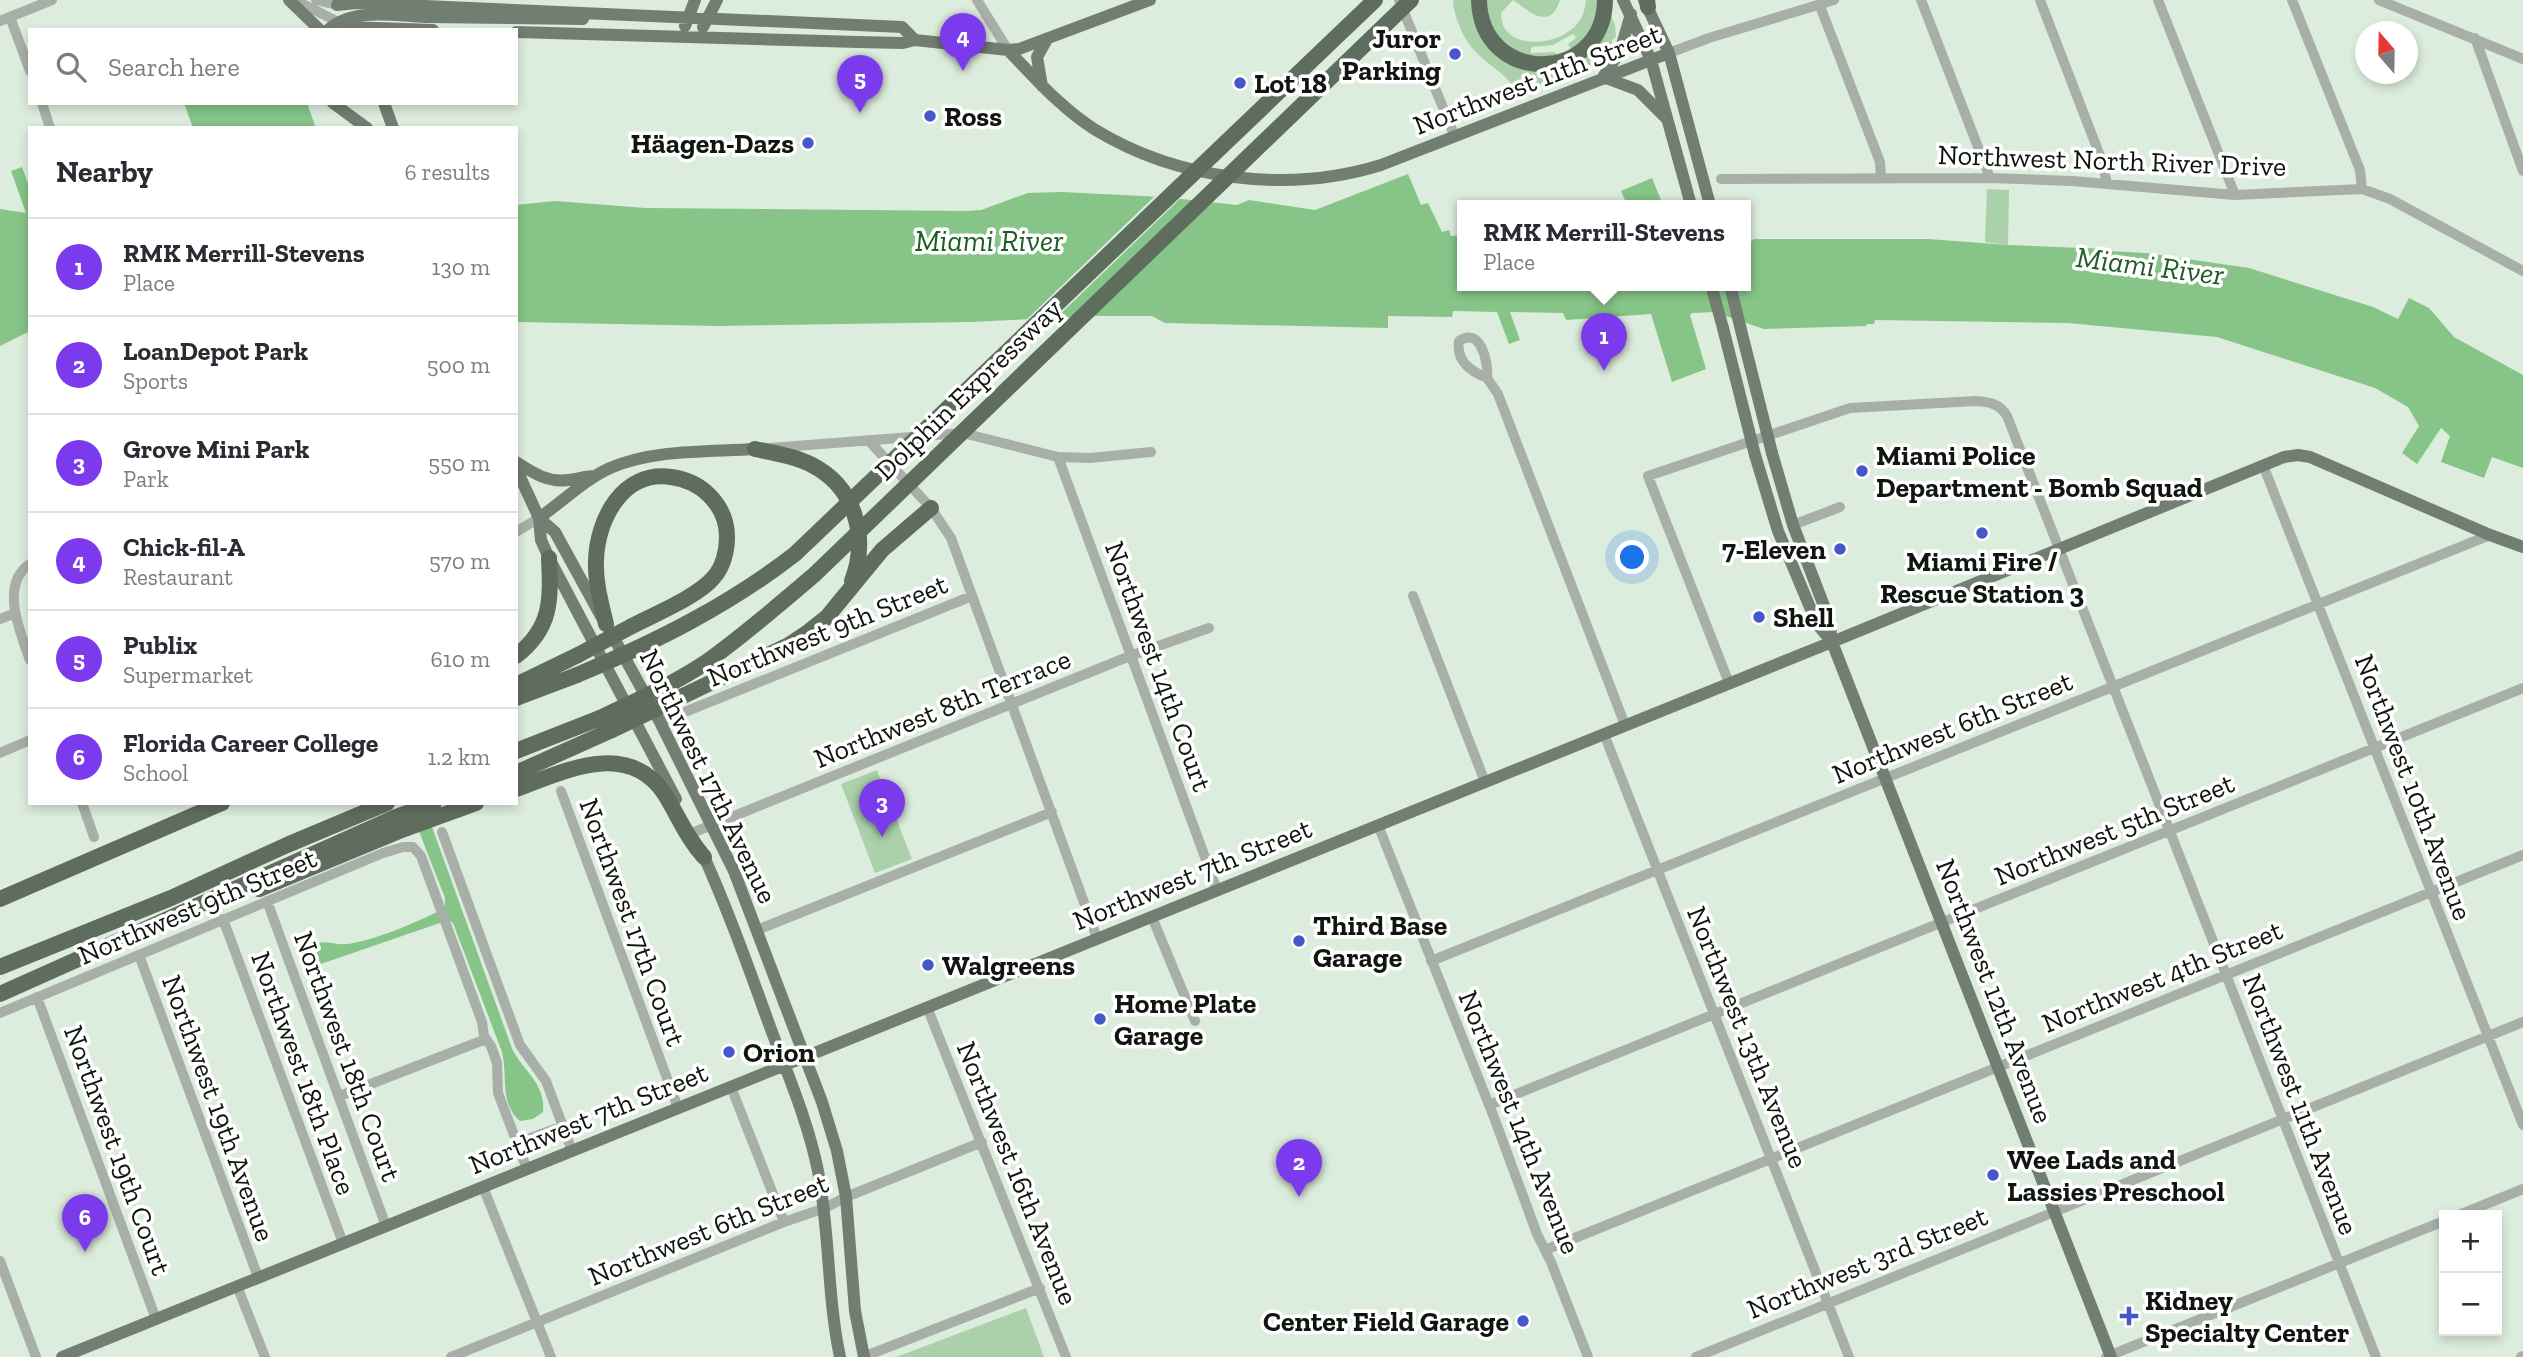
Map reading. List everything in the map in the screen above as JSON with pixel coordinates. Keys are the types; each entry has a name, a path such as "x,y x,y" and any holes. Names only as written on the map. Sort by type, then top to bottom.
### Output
{"highway":[{"name":"Dolphin Expressway","path":"518,697 577,675 687,625 759,582 795,554 1375,0"},
{"name":"Dolphin Expressway","path":"518,750 600,718 661,688 704,663 779,606 1411,0"},
{"path":"1479,0 1482,22 1497,47 1516,60 1548,65 1571,58 1590,43 1600,26 1605,0"},
{"path":"755,449 804,462 824,473 839,486 852,508 860,533 860,555 846,596"},
{"path":"518,684 700,589 717,575 723,563 727,543 724,519 713,499 693,482 668,476 643,479 627,489 612,504 602,527 596,559 599,594 606,624"},
{"path":"518,772 789,645 827,617 882,550 931,508"},
{"path":"518,654 538,634 547,615 550,598 549,558"},
{"path":"518,788 592,763 621,765 646,776 660,788 690,841 704,857"},
{"path":"0,899 217,805"},
{"path":"0,967 171,898 287,845 394,817 428,805"},
{"path":"0,994 394,817 447,814 471,805"}],"main road":[{"path":"289,0 318,28"},
{"path":"682,36 695,0"},
{"path":"699,37 717,0"},
{"path":"518,32 903,43 915,40 1008,50 1046,41 1150,0"},
{"path":"1623,0 1651,60 1689,200"},
{"path":"336,2 350,28"},
{"path":"336,2 902,27 915,40"},
{"path":"1646,2 1669,53 1709,200"},
{"path":"1631,14 1622,46 1604,78 1638,90 1668,121"},
{"path":"330,28 338,21 352,16 565,20 615,16"},
{"path":"1042,86 1037,57 1046,41"},
{"path":"1008,50 1042,86"},
{"name":"Northwest 11th Street","path":"1042,86 1080,119 1115,141 1179,164 1203,171 1251,178 1301,179 1338,175 1381,165 1669,53"},
{"path":"336,105 364,126"},
{"path":"385,105 392,126"},
{"name":"Northwest 12th Avenue","path":"1714,291 1765,495 1817,624 1832,642"},
{"name":"Northwest 12th Avenue","path":"1732,291 1772,453 1793,524 1829,619 1832,642 2109,1356"},
{"path":"539,518 596,476 617,466 643,458 755,449"},
{"name":"Northwest 7th Street","path":"62,1357 2284,457 2301,455 2490,535"},
{"path":"518,463 550,480 564,481 582,476 596,476"},
{"name":"Northwest 17th Avenue","path":"518,472 539,518 541,540 549,558 704,857 785,1065 809,1135 825,1208 831,1302 841,1357"},
{"name":"Northwest 17th Avenue","path":"539,518 555,532 660,722 734,871 757,930 832,1134 845,1197 855,1311 863,1357"},
{"path":"2490,535 2523,547"}],"street":[{"path":"28,67 5,19 52,0"},
{"path":"295,0 350,28"},
{"path":"316,0 336,2"},
{"path":"977,0 1008,50"},
{"path":"1399,0 1455,137"},
{"name":"Northwest 11th Street","path":"1669,53 1834,0"},
{"path":"1921,0 1990,178"},
{"path":"2040,0 2102,161 2107,184"},
{"path":"2158,0 2235,195"},
{"path":"2292,0 2360,170 2362,189"},
{"path":"2379,0 2523,59"},
{"path":"1820,5 1880,162 1881,177"},
{"path":"2475,38 2523,171"},
{"path":"43,105 49,126"},
{"name":"Northwest North River Drive","path":"1721,179 1990,178 2107,184 2235,195 2362,189 2390,199 2523,271"},
{"path":"1487,378 1506,415 1625,725"},
{"name":"Northwest 11th Avenue","path":"1729,683 1648,476 1860,406 1975,401 1999,406 2007,416 2376,1357"},
{"path":"755,449 963,433 1058,457 1090,458 1152,452"},
{"path":"869,441 931,508 951,538 1097,939"},
{"name":"Northwest 14th Court","path":"1058,457 1217,890"},
{"name":"Northwest 10th Avenue","path":"2263,465 2523,1125"},
{"path":"1793,524 1839,508"},
{"path":"518,531 539,518"},
{"name":"Northwest 6th Street","path":"1431,961 2490,535"},
{"path":"28,565 19,571 10,585 9,600 28,655"},
{"name":"Northwest 9th Street","path":"660,722 972,596"},
{"path":"1413,596 1486,782"},
{"path":"0,619 13,614"},
{"name":"Northwest 8th Terrace","path":"692,833 1130,656 1209,628"},
{"name":"Northwest 5th Street","path":"1489,1105 2523,688"},
{"name":"Northwest 13th Avenue","path":"1604,734 1849,1357"},
{"path":"0,752 28,741"},
{"name":"Northwest 17th Court","path":"561,791 678,1108"},
{"path":"83,805 94,837"},
{"path":"757,930 1052,812"},
{"name":"Northwest 14th Avenue","path":"1378,825 1537,1234 1588,1357"},
{"path":"442,832 520,1045 546,1082 572,1151"},
{"name":"Northwest 9th Street","path":"0,1013 397,848 413,847 421,856 441,909 482,1022 485,1038"},
{"name":"Northwest 4th Street","path":"1545,1250 2523,855"},
{"name":"Northwest 18th Court","path":"267,901 386,1226"},
{"path":"1152,916 1195,1021"},
{"name":"Northwest 18th Place","path":"223,919 343,1243"},
{"name":"Northwest 19th Avenue","path":"139,955 258,1278"},
{"name":"Northwest 19th Court","path":"37,998 156,1319"},
{"name":"Northwest 16th Avenue","path":"927,1007 1066,1357"},
{"name":"Northwest 3rd Street","path":"1696,1357 2523,1022"},
{"path":"340,1096 485,1038 497,1063 498,1093 527,1169"},
{"path":"731,1087 784,1222"},
{"path":"517,1143 563,1126"},
{"name":"Northwest 6th Street","path":"451,1357 784,1222 825,1208 845,1197 982,1142"},
{"path":"483,1187 551,1357"},
{"path":"2471,1210 2523,1189"},
{"path":"2109,1356 2439,1223"},
{"path":"0,1261 36,1357"},
{"path":"237,1286 265,1357"},
{"path":"863,1357 1040,1288"}],"shaded area":[{"path":"1453,0 1473,0 1477,27 1544,71 1565,67 1610,13 1616,37 1612,40 1608,54 1596,63 1532,89 1516,89 1469,45 1457,19"},
{"path":"1484,0 1513,0 1501,13 1503,26 1521,40 1533,42 1560,37 1571,30 1582,16 1586,0 1597,0 1599,7 1590,35 1572,51 1568,44 1576,38 1573,34 1553,45 1531,47 1531,53 1555,52 1558,58 1521,56 1493,34"},
{"path":"1513,0 1560,0 1556,10 1545,17 1532,13"},
{"path":"1987,189 2009,190 2008,245 1985,242"},
{"path":"877,770 912,859 875,873 841,784"},
{"path":"1026,1308 1044,1357 896,1357"}],"water":[{"path":"185,105 308,105 315,126 192,126"},
{"path":"22,167 28,184 28,332 0,346 0,209 26,213 11,171"},
{"name":"Miami River","path":"1408,174 1421,205 1428,203 1442,232 1449,230 1451,236 1457,235 1457,291 1751,291 1751,241 1754,239 1928,239 2108,249 2249,268 2373,307 2398,319 2409,298 2429,308 2454,337 2523,375 2523,468 2492,457 2484,478 2441,462 2450,436 2441,428 2417,464 2402,453 2419,426 2408,407 2375,388 2217,337 2068,323 1875,320 1874,324 1866,324 1867,326 1764,329 1714,312 1692,313 1690,315 1706,369 1672,382 1651,314 1566,320 1563,313 1510,312 1520,340 1509,344 1497,312 1453,311 1452,317 1388,316 1388,328 1165,323 1152,316 718,326 518,322 518,205 555,201 646,208 966,211 981,210 1028,193 1062,192 1163,197 1237,205 1249,200 1315,210"},
{"path":"1652,178 1661,200 1625,200 1621,191"},
{"path":"409,805 432,827 513,1051 538,1086 543,1112 533,1119 520,1121 509,1106 502,1052 453,923 449,920 318,965 309,958 311,946 315,944 348,944 371,939 445,908 445,898"}],"pier":[{"path":"1158,193 1184,195 1051,323 1022,324"}],"place":[{"name":"Juror Parking","path":"1455,54"},
{"name":"Chick-fil-A","path":"963,71"},
{"name":"Lot 18","path":"1240,83"},
{"name":"Publix","path":"860,113"},
{"name":"Ross","path":"930,116"},
{"name":"Häagen-Dazs","path":"808,143"},
{"name":"RMK Merrill-Stevens","path":"1604,371"},
{"name":"Miami Police Department - Bomb Squad","path":"1862,471"},
{"name":"Miami Fire / Rescue Station 3","path":"1982,533"},
{"name":"7-Eleven","path":"1840,549"},
{"name":"Shell","path":"1759,617"},
{"name":"Grove Mini Park","path":"882,837"},
{"name":"Third Base Garage","path":"1299,941"},
{"name":"Walgreens","path":"928,965"},
{"name":"Home Plate Garage","path":"1100,1019"},
{"name":"Orion","path":"729,1052"},
{"name":"Wee Lads and Lassies Preschool","path":"1993,1175"},
{"name":"LoanDepot Park","path":"1299,1197"},
{"name":"Florida Career College","path":"85,1252"},
{"name":"Kidney Specialty Center","path":"2129,1316"},
{"name":"Center Field Garage","path":"1523,1321"}]}
